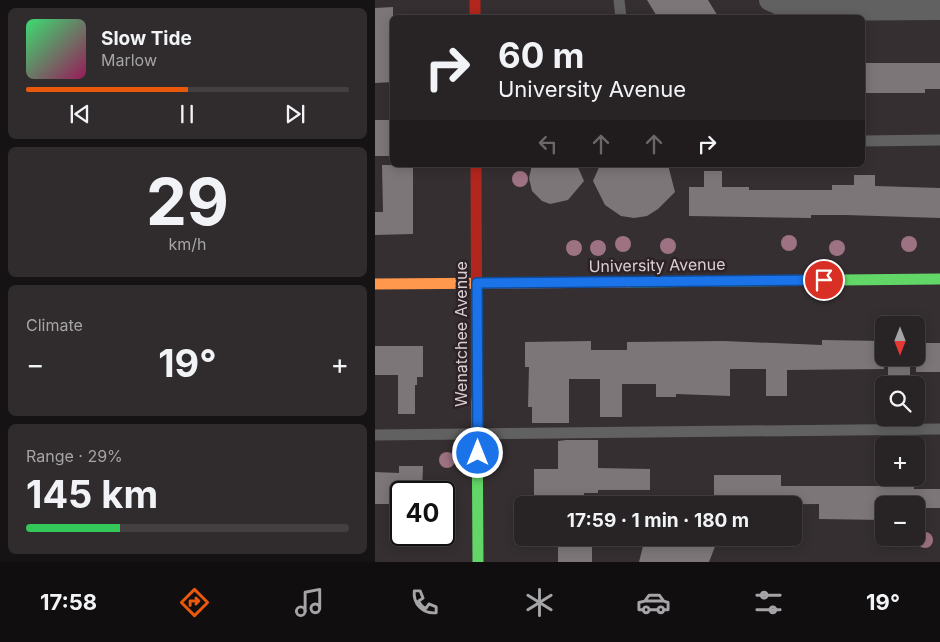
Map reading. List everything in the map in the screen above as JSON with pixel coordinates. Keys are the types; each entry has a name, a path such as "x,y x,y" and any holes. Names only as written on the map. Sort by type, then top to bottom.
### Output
{"street":[{"path":"475,0 475,15"},
{"path":"770,0 793,10 940,9"},
{"name":"Wenatchee Avenue","path":"476,167 478,562"},
{"name":"University Avenue","path":"375,284 940,279"}],"lane":[{"path":"619,0 621,15"},
{"path":"865,141 940,140"},
{"path":"375,435 940,429"}],"building":[{"path":"647,0 708,0 717,15 656,15"},
{"path":"393,7 393,15 390,15 390,82 375,83 375,8"},
{"path":"865,63 940,63 940,89 925,89 925,93 865,93"},
{"path":"375,120 390,120 390,156 375,156"},
{"path":"382,165 413,167 413,234 375,235 375,212 383,212"},
{"path":"532,167 578,167 584,181 568,200 550,204 542,201 532,191 529,178"},
{"path":"599,167 669,167 675,192 658,209 647,216 634,218 621,216 605,205 593,181"},
{"path":"704,171 722,171 722,187 749,187 749,190 832,190 832,185 854,185 854,175 875,175 875,186 940,188 940,218 846,215 811,215 811,218 689,216 689,187 704,187"},
{"path":"822,340 875,341 875,366 884,366 884,369 787,370 787,396 766,396 766,369 730,369 730,396 676,394 676,397 656,397 656,384 622,384 622,417 600,417 600,379 569,379 569,423 532,423 532,407 528,407 529,367 525,367 525,342 591,341 591,350 627,350 627,342 724,341 822,345"},
{"path":"925,343 940,343 940,372 916,372 916,366 925,366"},
{"path":"375,346 423,346 423,377 417,377 417,385 415,385 415,414 398,414 398,375 375,375"},
{"path":"888,366 910,366 910,376 888,376"},
{"path":"598,440 598,468 650,469 650,490 598,490 598,493 584,493 584,496 534,496 534,469 558,469 558,441"},
{"path":"399,466 423,466 422,481 390,481 390,504 375,504 375,472 399,473"},
{"path":"714,475 781,475 781,486 914,486 914,489 940,489 940,508 925,508 925,496 875,496 875,520 819,519 819,504 802,504 802,496 714,496"},
{"path":"558,546 592,546 592,562 558,562"},
{"path":"643,546 715,546 709,562 639,562"}],"traffic: fast":[{"path":"629,282 940,279"},
{"path":"477,400 478,562"}],"traffic: slow":[{"path":"375,284 629,282"}],"traffic: jam":[{"path":"475,0 475,15"},
{"path":"476,167 477,400"}],"route":[{"path":"478,453 477,283 824,280"}]}
